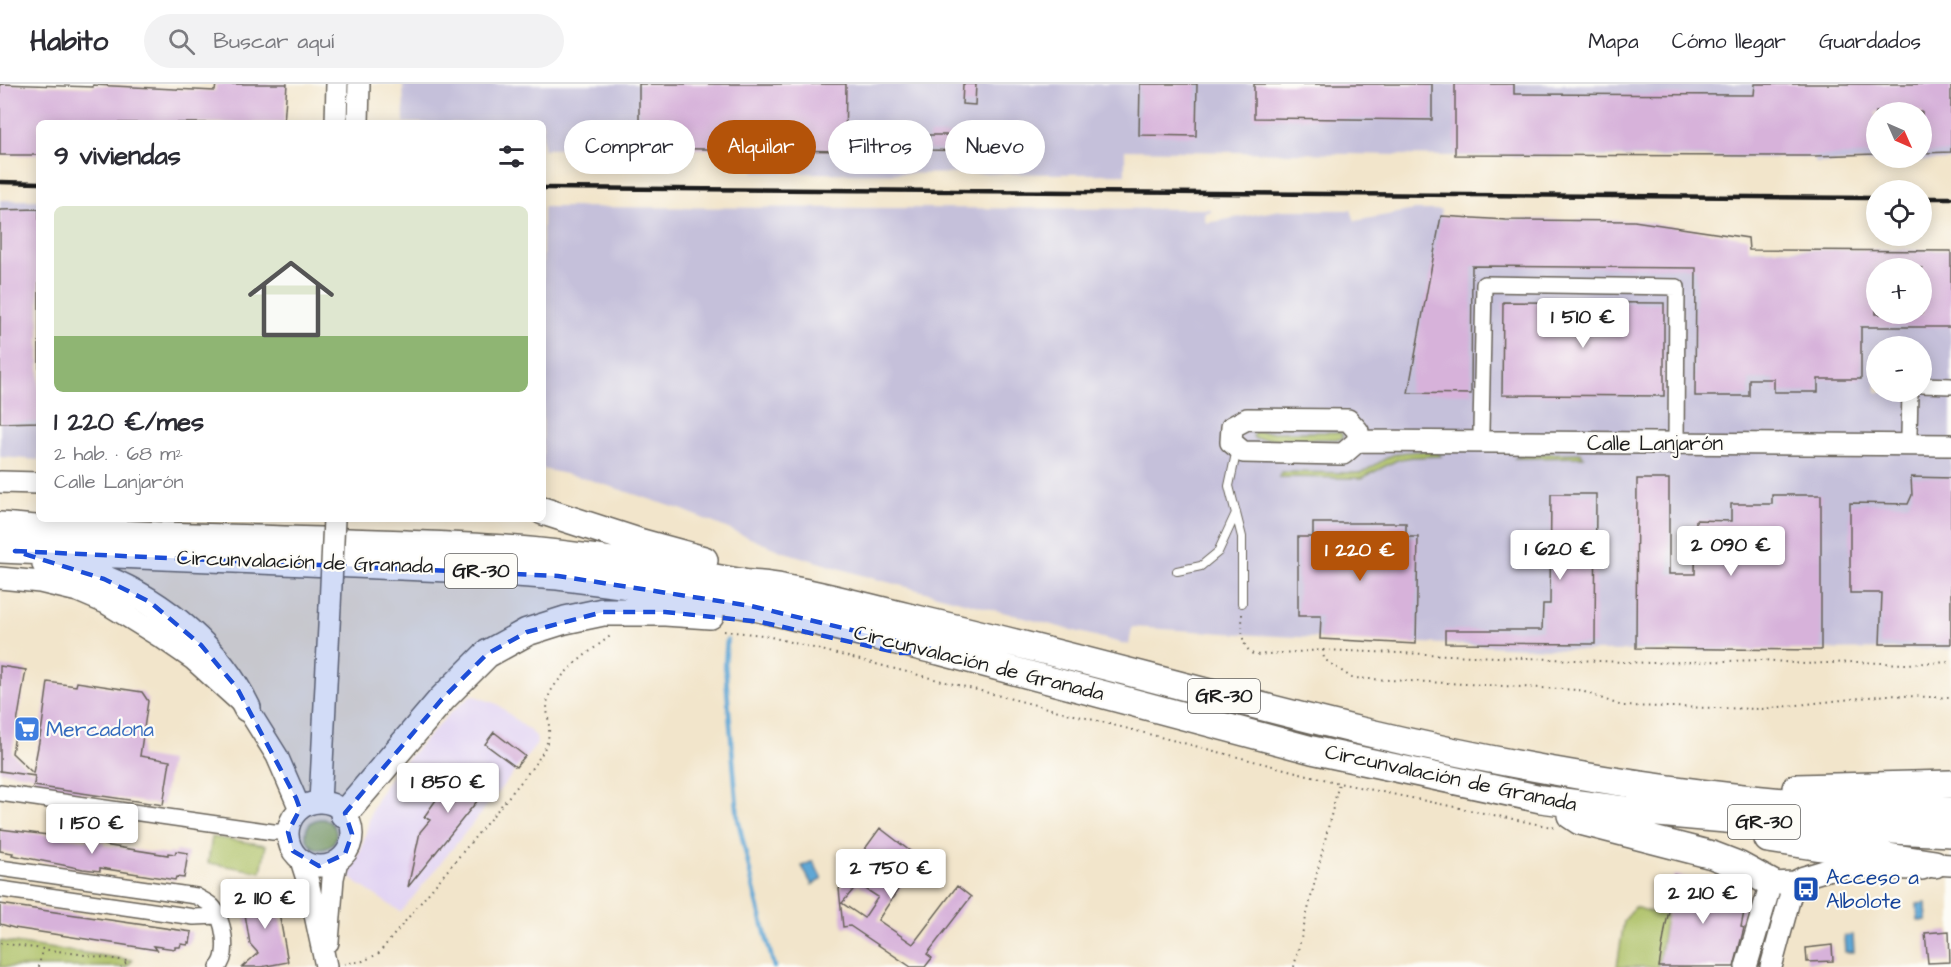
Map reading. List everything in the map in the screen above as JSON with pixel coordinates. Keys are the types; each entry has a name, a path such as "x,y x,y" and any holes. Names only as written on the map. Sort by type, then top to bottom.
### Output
{"highway":[{"path":"0,512 36,513"},
{"path":"546,512 642,543 752,572 781,587"},
{"name":"Circunvalación de Granada","path":"0,526 93,533 335,540 509,549 591,558 781,587 971,632 1364,732 1527,766 1670,790 1816,806 1951,811"},
{"path":"7,550 45,564 104,579 150,602 177,622 222,669 237,688 247,708"},
{"name":"Circunvalación de Granada","path":"7,550 346,563 558,576 621,584 751,606 939,651 1312,750 1541,799 1624,810 1794,825 1951,833"},
{"path":"344,814 442,699 487,654 527,632 565,620 603,612 665,612 717,616 804,630 900,652 939,651"},
{"path":"1670,790 1700,784 1749,788 1792,788 1951,784"},
{"path":"1541,799 1580,820 1712,855 1783,883"},
{"path":"1624,810 1652,823 1943,864"}],"street":[{"path":"336,120 337,84"},
{"path":"358,120 359,84"},
{"name":"Calle Lanjarón","path":"1481,430 1484,284 1677,287 1676,438"},
{"path":"1932,385 1951,386"},
{"path":"1909,434 1910,402"},
{"name":"Calle Lanjarón","path":"1358,436 1348,420 1247,419 1232,427 1231,442 1243,452 1343,454 1358,436 1481,430 1951,445"},
{"name":"Calle Lanjarón","path":"1358,436 1676,438 1951,433"},
{"path":"0,482 36,483"},
{"path":"310,806 330,607 334,522"},
{"path":"0,578 40,582 78,591 106,603 193,659 247,708 310,806"},
{"path":"0,793 273,832 288,832"},
{"path":"329,804 344,814 350,824 352,834 348,849 337,861 327,866 319,866 301,860 293,852 289,842 290,823 310,806 329,804"},
{"path":"301,860 308,882 326,967"},
{"path":"326,967 333,878 337,861"},
{"path":"1783,883 1834,868 1922,869 1943,864"},
{"path":"0,868 196,896 212,906 219,916 226,953 218,967"},
{"path":"1746,967 1783,883"},
{"path":"1772,967 1783,883"},
{"path":"0,889 194,917 219,916"}],"lane":[{"path":"1238,448 1229,486 1242,537 1242,603"},
{"path":"1177,571 1201,566 1218,552 1236,513"}],"path":[{"path":"1242,603 1243,640 1246,649 1254,656 1323,650 1651,663 1764,660 1804,664 1951,662"},
{"path":"326,967 363,961 378,954 544,752 549,732 546,710 551,692 572,668 621,628"},
{"path":"723,630 763,635 1339,783 1559,829"},
{"path":"1323,650 1324,659 1352,678 1579,690 1622,706 1762,709 1887,695 1951,698"},
{"path":"1294,967 1339,783"},
{"path":"0,943 128,961 121,967"},
{"path":"39,967 42,949"}],"highlighted area":[{"path":"15,551 558,576 751,606 939,651 900,653 761,622 665,612 603,612 527,632 487,654 442,699 345,813 352,834 345,854 319,866 293,851 288,832 300,809 296,798 237,688 201,645 150,602 104,579"}],"shaded area":[{"path":"403,84 1951,84 1951,160 1932,160 1932,102 1866,102 1866,162 1815,163 1815,158 1453,156 1125,150 1125,174 1045,174 1045,120 945,120 945,174 933,173 933,120 828,120 828,173 816,173 816,120 707,120 707,147 695,148 695,120 564,120 564,149 546,149 546,120 404,120"},
{"path":"0,200 36,200 36,460 0,457"},
{"path":"546,207 1210,209 1211,211 1204,213 1206,223 1281,210 1351,210 1355,221 1414,210 1441,210 1441,218 1638,221 1743,239 1744,249 1951,250 1951,649 1591,651 1132,627 1129,645 868,577 781,551 683,510 584,478 546,470"},
{"path":"472,695 497,704 536,736 537,744 401,912 358,884 347,874 362,847 372,809 384,786 450,713"}],"green space":[{"path":"1255,432 1341,432 1343,437 1341,439 1255,439 1253,436"},
{"path":"1437,451 1441,456 1397,460 1362,478 1279,477 1282,472 1359,473 1398,453"},
{"path":"1580,453 1584,457 1515,458 1520,454"},
{"path":"321,819 332,823 336,834 332,845 321,849 310,845 306,834 310,823"},
{"path":"212,837 266,845 261,872 208,863"},
{"path":"1634,907 1666,916 1658,967 1617,967 1624,921"},
{"path":"0,941 133,960 126,967 0,967"}],"water":[{"path":"813,861 822,879 812,885 802,866"},
{"path":"1926,903 1927,921 1918,921 1917,904"},
{"path":"1853,935 1854,952 1845,952 1844,936"}],"building":[{"path":"0,84 93,87 93,85 215,91 216,84 287,84 284,120 36,120 36,155 0,155"},
{"path":"639,84 846,84 845,120 828,120 828,151 816,151 816,120 707,120 707,149 695,149 695,120 639,120"},
{"path":"963,84 976,84 975,105 962,104"},
{"path":"1140,84 1197,84 1196,136 1139,135"},
{"path":"1254,84 1432,84 1432,120 1254,118"},
{"path":"1455,84 1514,84 1514,94 1754,95 1755,84 1951,84 1951,152 1932,153 1932,102 1866,102 1866,154 1455,155"},
{"path":"933,135 945,135 945,150 933,150"},
{"path":"36,209 36,422 0,423 0,210"},
{"path":"1441,216 1506,220 1634,221 1748,238 1749,250 1951,251 1951,327 1861,327 1861,379 1818,379 1818,392 1774,392 1774,379 1749,379 1749,396 1695,396 1696,268 1472,266 1471,394 1408,393"},
{"path":"1503,302 1664,303 1664,396 1502,395"},
{"path":"1911,477 1951,478 1951,644 1880,644 1882,593 1850,593 1850,503 1908,504 1912,495"},
{"path":"1637,479 1669,479 1669,574 1695,574 1696,520 1731,521 1731,504 1772,504 1772,495 1821,495 1821,650 1636,648"},
{"path":"1551,494 1596,494 1595,644 1445,643 1445,630 1542,630 1543,604 1550,604"},
{"path":"1313,523 1406,523 1406,537 1418,537 1416,644 1320,639 1321,616 1298,616 1298,537 1313,537"},
{"path":"0,666 26,670 12,753 33,773 48,682 76,686 77,682 142,692 148,701 140,756 170,761 163,805 34,786 35,776 0,771"},
{"path":"494,732 525,756 516,767 485,744"},
{"path":"457,770 487,774 494,780 408,887 420,832 430,820 424,817"},
{"path":"880,828 919,858 878,920 913,944 957,886 971,897 927,954 932,958 925,967 911,967 850,926 843,927 839,889 848,877 851,868","holes":["858,884 878,897 864,918 842,903"]},
{"path":"0,829 104,842 104,845 168,855 168,853 175,854 176,851 188,853 184,878 176,877 175,880 100,868 100,871 83,869 12,855 13,853 0,851"},
{"path":"1674,875 1748,892 1741,927 1744,928 1734,967 1659,967 1673,894 1670,894"},
{"path":"275,891 288,962 261,967 242,967 258,953 250,944 242,896"},
{"path":"0,904 192,932 188,945 181,944 175,949 154,946 157,950 0,924"},
{"path":"1949,931 1950,962 1928,963 1925,933"},
{"path":"1832,945 1833,961 1807,962 1806,948"}],"waterway":[{"path":"727,640 725,664 738,819 774,967"}],"railway":[{"path":"0,182 36,183"},
{"path":"546,188 1866,198"},
{"path":"1932,198 1951,198"}],"place":[{"name":"Mercadona","path":"27,729"},
{"name":"Acceso a Albolote","path":"1806,889"}]}
